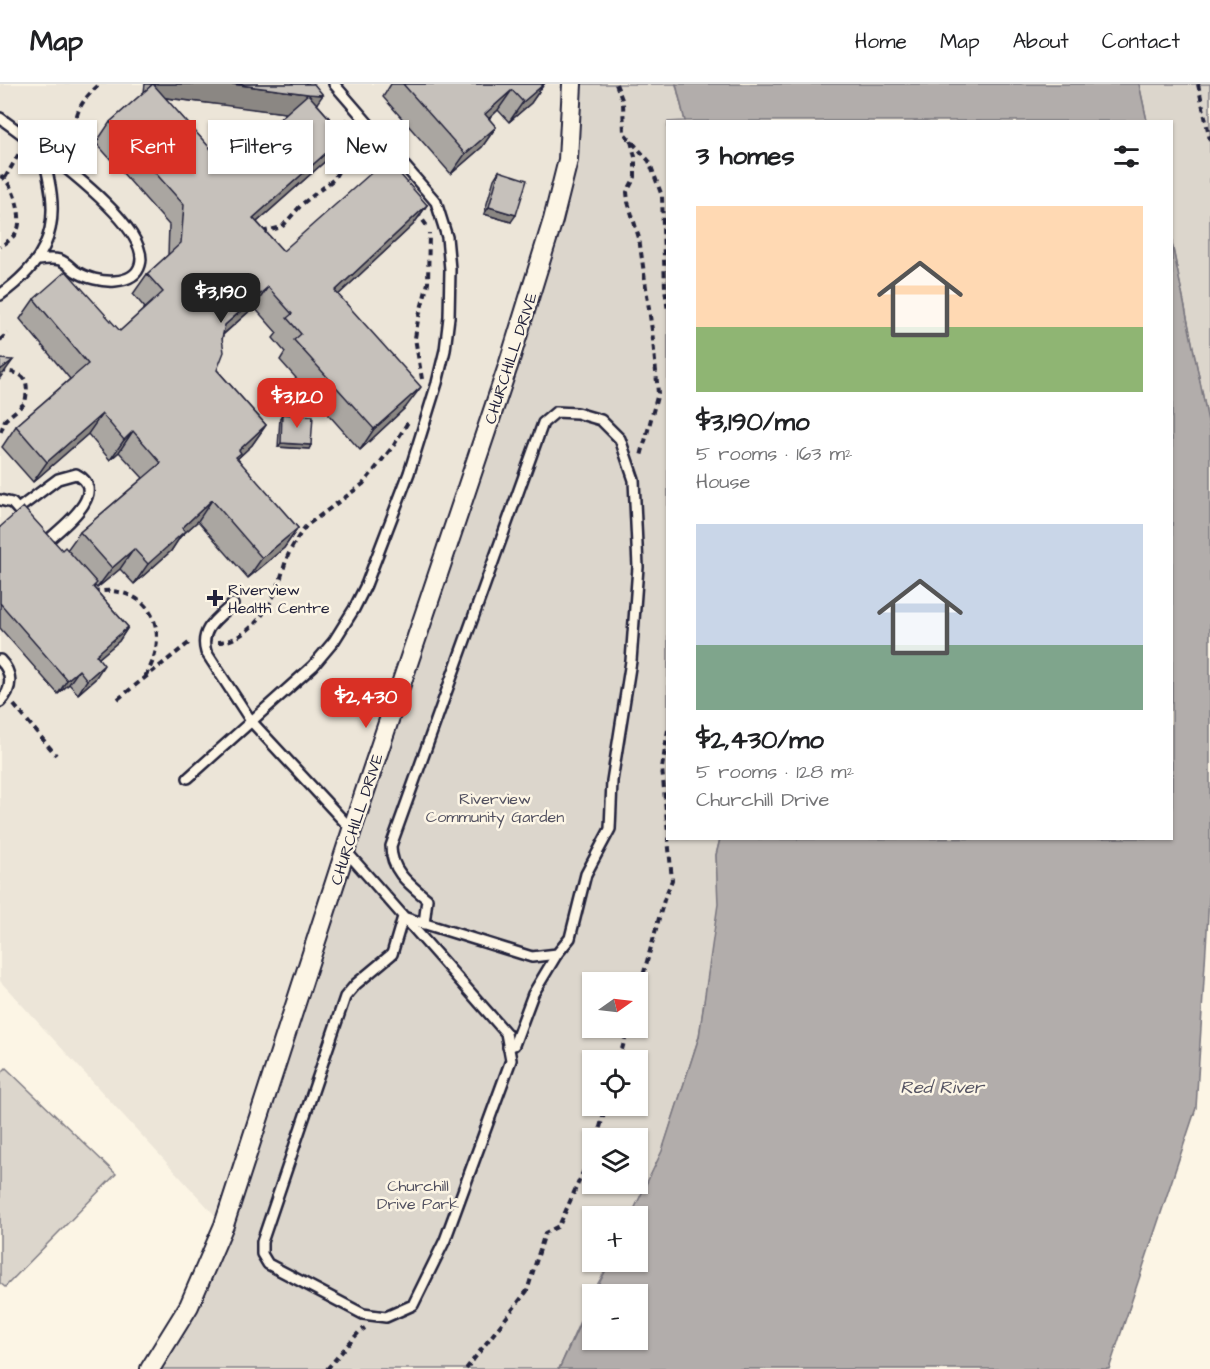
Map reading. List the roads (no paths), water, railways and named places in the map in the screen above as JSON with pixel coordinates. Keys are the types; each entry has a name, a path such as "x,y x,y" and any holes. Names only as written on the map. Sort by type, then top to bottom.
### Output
{"street":[{"name":"CHURCHILL DRIVE","path":"150,1369 189,1306 224,1225 345,850 504,378 553,220 568,160 572,84"}],"lane":[{"path":"188,778 313,666 334,641 354,609 366,585 410,473 445,350 449,317 450,268 447,237 440,211 430,194 334,84"},
{"path":"0,118 18,132"},
{"path":"0,295 18,282 38,260 49,239 54,202 48,174"},
{"path":"38,260 60,260 86,276 113,281 136,274 141,254 132,231 75,174"},
{"path":"424,924 427,898 406,882 391,860 391,846 543,423 556,412 577,413 601,420 620,439 634,480 638,567 631,661 612,781 610,829 586,874 570,938 557,954 533,994 514,1045 508,1047"},
{"path":"18,510 58,479 76,474 84,480 88,490 84,504 76,516 46,542"},
{"path":"0,500 12,503 25,518"},
{"path":"39,534 54,550"},
{"path":"233,604 210,627 203,641 206,652 251,721 352,830"},
{"path":"0,660 9,674 10,683 3,699"},
{"path":"345,850 506,1033 511,1060 445,1240 413,1305 386,1317 363,1314 268,1264 262,1254 262,1242 345,997 356,984 392,954 403,918"},
{"path":"403,918 532,957 557,954"}],"water":[{"path":"676,84 1139,84 1147,120 685,120"},
{"name":"Red River","path":"1173,249 1210,431 1210,883 1196,1108 1109,1369 559,1369 582,1320 582,1350 648,1350 648,1284 599,1284 605,1272 648,1272 648,1206 636,1206 641,1194 648,1194 648,1180 662,1151 699,1037 718,904 716,855 720,840 1173,840"}],"place":[{"name":"Riverview Health Centre","path":"215,598"}],"park label":[{"name":"Riverview Community Garden","path":"495,807"},
{"name":"Churchill Drive Park","path":"418,1194"}]}
